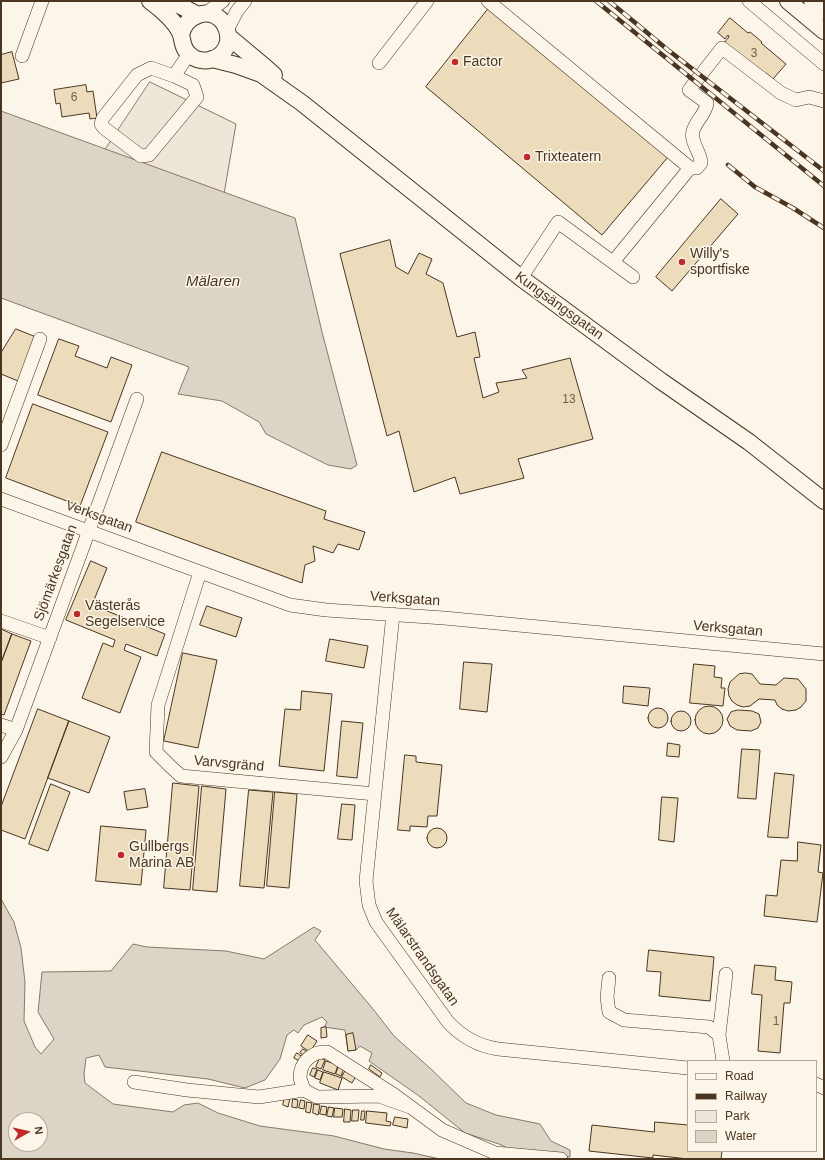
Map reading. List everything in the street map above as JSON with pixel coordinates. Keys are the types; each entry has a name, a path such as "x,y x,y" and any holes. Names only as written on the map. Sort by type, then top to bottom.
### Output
{"main road":[{"path":"150,1 165,12 181,35"},
{"path":"171,1 202,14 214,15 220,19 228,33 225,49 220,55 206,61 197,59 189,54 182,44 181,35 185,23 191,18 202,14"},
{"path":"788,1 824,31"},
{"path":"812,1 824,11"},
{"name":"Kungsängsgatan","path":"228,33 302,103"},
{"name":"Kungsängsgatan","path":"212,59 236,65 261,74 302,103 520,278 749,442 824,500"}],"street":[{"path":"22,56 42,1"},
{"path":"202,14 224,1"},
{"path":"228,33 237,11 245,1"},
{"path":"379,63 427,1"},
{"path":"488,1 690,168 697,168 701,164 701,156 694,145 693,131 707,108 707,103 689,90 722,48 781,93 796,100 809,97 824,101"},
{"path":"749,1 824,64"},
{"path":"174,76 189,54"},
{"path":"151,68 174,76 193,85 197,97 149,155 141,156 104,128 101,124 103,118 137,75 151,68"},
{"path":"613,262 690,168"},
{"path":"520,278 558,222 633,277"},
{"path":"1,444 40,340"},
{"name":"Sjömärkesgatan","path":"1,757 16,730 138,399"},
{"name":"Verksgatan","path":"1,499 290,605 326,610 444,618 824,654"},
{"name":"Varvsgränd","path":"200,572 158,705 156,752 181,776 375,794"},
{"name":"Mälarstrandsgatan","path":"393,614 366,881 371,911 382,933 444,1018 456,1031 470,1040 492,1048 687,1068"},
{"path":"1,620 50,638"},
{"path":"1,725 16,730"},
{"path":"723,1060 719,1035 726,974"},
{"path":"609,978 607,997 609,1012 624,1020 708,1027 719,1035"},
{"path":"304,1090 300,1079 301,1066 309,1057 318,1051 327,1052 393,1094 442,1130 495,1153 561,1159"},
{"path":"134,1082 187,1090 259,1097 304,1090 317,1097 350,1098 379,1096 410,1107"}],"green space":[{"path":"150,82 236,124 224,194 105,150"}],"water":[{"name":"Mälaren","path":"1,111 295,218 322,332 357,465 351,469 328,465 266,434 259,422 222,401 178,394 189,367 1,298"},
{"path":"1,899 14,922 21,948 25,982 24,1021 35,1047 41,1054 54,1039 38,1012 42,972 111,971 133,944 147,947 226,951 264,959 314,927 321,931 315,940 394,1036 466,1103 496,1115 540,1124 551,1141 570,1150 570,1157 516,1152 499,1144 465,1133 419,1096 369,1061 372,1053 360,1046 356,1050 348,1051 345,1030 324,1027 327,1022 322,1017 304,1025 298,1033 294,1030 287,1035 280,1059 265,1080 245,1088 208,1079 105,1067 99,1055 86,1058 84,1074 85,1083 113,1104 173,1112 184,1105 198,1103 218,1113 260,1126 334,1136 384,1149 440,1159 1,1159"}],"building":[{"path":"489,8 668,157 602,235 426,87"},
{"path":"730,18 748,33 750,32 786,64 773,79 766,73 762,77 723,44 729,37 728,35 725,39 718,33"},
{"path":"12,52 19,79 1,83 1,55"},
{"path":"86,85 87,92 93,91 97,118 90,119 89,113 62,117 60,103 56,104 54,90"},
{"path":"721,199 738,214 672,291 656,277"},
{"path":"390,240 396,267 408,274 419,253 432,259 426,274 443,283 457,337 475,332 480,357 474,358 483,398 499,392 496,383 527,378 522,370 570,358 593,439 518,459 524,478 460,494 455,477 414,492 399,431 387,436 340,254"},
{"path":"16,329 36,337 18,381 1,374 1,353"},
{"path":"59,339 79,346 75,356 107,368 111,357 132,365 111,422 38,395"},
{"path":"33,404 108,432 80,506 6,478"},
{"path":"162,452 326,511 324,519 365,532 359,550 338,544 333,553 313,546 315,561 305,565 302,583 136,522"},
{"path":"91,561 107,568 92,605 165,634 157,656 126,644 124,650 141,657 120,713 82,698 103,643 113,647 115,640 66,620"},
{"path":"207,606 242,618 236,637 200,625"},
{"path":"1,629 12,634 1,663"},
{"path":"12,634 31,641 4,715 1,714 1,663"},
{"path":"330,639 368,646 364,668 326,661"},
{"path":"183,653 217,660 198,748 164,741"},
{"path":"464,662 492,664 487,712 460,709"},
{"path":"694,664 715,666 714,677 722,678 721,688 725,688 723,706 690,703"},
{"path":"739,674 752,674 760,684 776,685 784,678 798,679 806,689 806,701 796,710 788,711 777,705 775,700 759,699 750,706 743,707 737,705 729,696 728,689 730,682"},
{"path":"624,686 650,688 648,706 623,703"},
{"path":"302,691 332,694 324,771 279,766 285,709 300,710"},
{"path":"709,706 719,710 723,720 719,730 709,734 699,730 695,720 699,710"},
{"path":"654,708 662,708 668,714 668,722 662,728 654,728 648,722 648,714"},
{"path":"38,709 69,721 25,839 1,830 1,807"},
{"path":"738,710 752,711 759,714 761,722 758,728 751,731 737,730 730,726 727,719 731,712"},
{"path":"681,711 688,714 691,721 688,728 681,731 674,728 671,721 674,714"},
{"path":"69,721 110,737 89,793 48,778"},
{"path":"342,721 363,723 357,778 337,776"},
{"path":"668,743 680,745 679,757 667,756"},
{"path":"742,749 760,750 756,799 738,798"},
{"path":"405,755 416,756 416,762 442,765 437,816 428,816 427,827 410,826 410,831 398,830"},
{"path":"775,773 794,775 788,838 768,837"},
{"path":"173,783 199,786 190,890 164,888"},
{"path":"51,784 70,792 48,851 29,844"},
{"path":"202,786 226,789 217,892 193,890"},
{"path":"145,789 148,807 127,810 124,792"},
{"path":"249,790 273,792 264,888 240,886"},
{"path":"275,792 297,794 289,888 267,886"},
{"path":"662,797 678,798 674,842 659,840"},
{"path":"342,804 355,805 352,840 338,839"},
{"name":"Gullbergs Marina AB","path":"101,826 146,830 141,885 96,881"},
{"path":"437,828 444,831 447,838 444,845 437,848 430,845 427,838 430,831"},
{"path":"798,842 821,845 818,872 823,873 817,922 764,916 766,895 777,896 781,860 797,861"},
{"path":"649,950 714,957 710,1001 659,996 661,972 647,971"},
{"path":"755,965 776,967 775,980 792,982 790,1003 784,1003 780,1053 758,1051 762,995 752,994"},
{"path":"326,1027 327,1037 321,1038 321,1028"},
{"path":"353,1033 356,1050 348,1051 346,1035"},
{"path":"308,1035 317,1041 310,1052 301,1046"},
{"path":"303,1049 309,1053 307,1057 300,1053"},
{"path":"297,1053 304,1058 301,1062 294,1058"},
{"path":"320,1058 325,1060 321,1069 316,1067"},
{"path":"326,1061 338,1065 335,1074 323,1070"},
{"path":"371,1065 382,1073 380,1077 369,1069"},
{"path":"339,1066 344,1068 341,1076 336,1074"},
{"path":"313,1068 317,1069 314,1077 310,1075"},
{"path":"347,1068 357,1074 352,1083 342,1077"},
{"path":"318,1070 323,1072 320,1080 315,1078"},
{"path":"324,1072 342,1078 338,1090 320,1083"},
{"path":"285,1097 290,1098 288,1107 283,1105"},
{"path":"293,1099 298,1100 297,1108 292,1107"},
{"path":"301,1100 305,1101 304,1109 299,1108"},
{"path":"307,1102 312,1103 310,1113 306,1112"},
{"path":"314,1104 320,1105 318,1115 313,1113"},
{"path":"322,1106 327,1107 326,1115 320,1114"},
{"path":"329,1107 334,1108 332,1117 327,1116"},
{"path":"335,1108 343,1109 342,1117 334,1117"},
{"path":"345,1109 351,1110 350,1122 344,1122"},
{"path":"353,1110 359,1110 358,1121 352,1121"},
{"path":"362,1111 365,1111 364,1120 361,1120"},
{"path":"367,1111 387,1113 386,1121 391,1122 390,1126 366,1123"},
{"path":"395,1117 408,1119 407,1128 393,1125"},
{"path":"655,1122 687,1125 687,1152 722,1152 721,1159 688,1159 653,1155 653,1158 589,1151 592,1125 654,1132"}],"railway":[{"path":"596,1 824,186"},
{"path":"609,1 668,50 824,171"},
{"path":"728,165 755,187 793,208 824,228"}],"place":[{"name":"Factor","path":"455,62"},
{"name":"Trixteatern","path":"527,157"},
{"name":"Willy's sportfiske","path":"682,262"},
{"name":"Västerås Segelservice","path":"77,614"},
{"name":"Gullbergs Marina AB","path":"121,855"}]}
